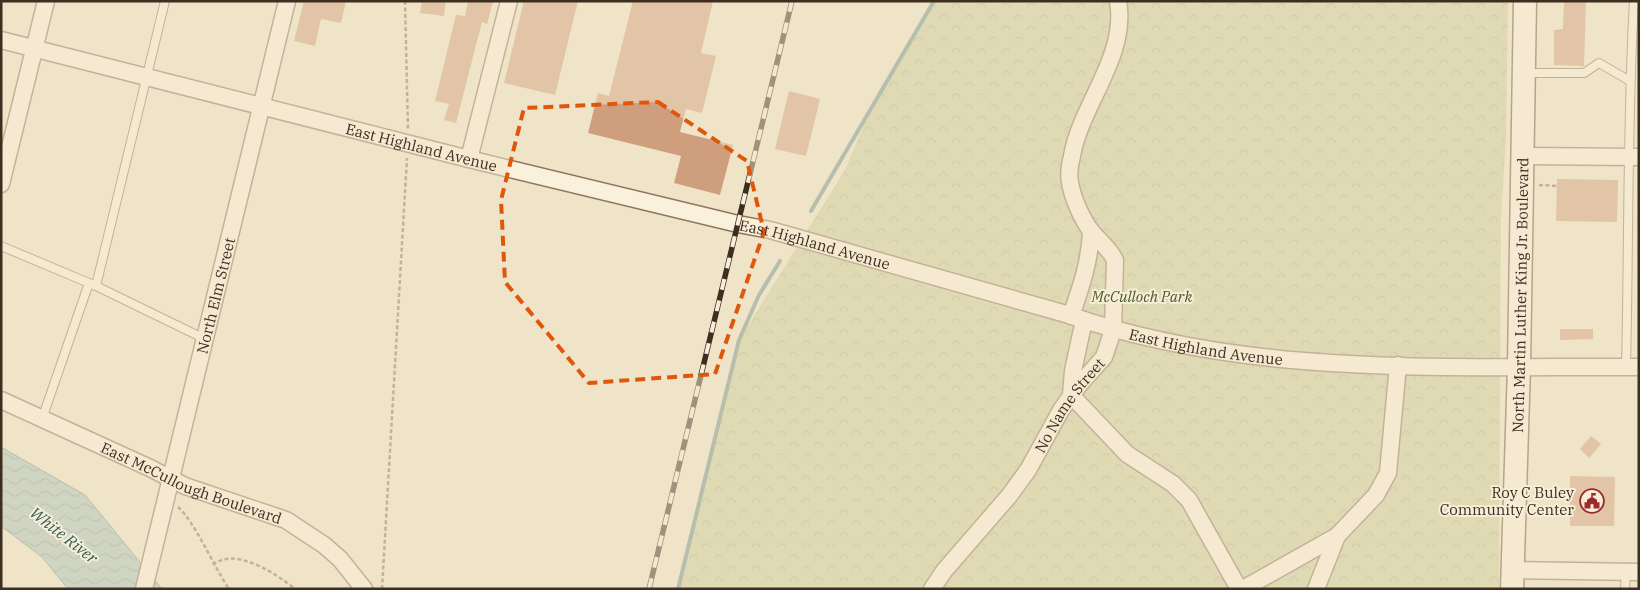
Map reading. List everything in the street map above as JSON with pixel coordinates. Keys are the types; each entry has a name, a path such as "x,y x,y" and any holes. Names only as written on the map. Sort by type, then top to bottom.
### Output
{"main road":[{"name":"North Martin Luther King Jr. Boulevard","path":"1512,580 1519,366 1525,1"}],"street":[{"path":"1,184 36,48 46,1"},
{"name":"North Elm Street","path":"144,589 287,1"},
{"path":"469,159 509,1"},
{"name":"No Name Street","path":"932,589 944,571 988,522 1028,470 1060,410 1104,358 1113,330 1114,260 1112,254 1091,231 1070,183 1069,170 1075,141 1114,48 1120,17 1118,1"},
{"name":"East Highland Avenue","path":"1,40 469,159 738,224 770,230 1113,330 1170,344 1252,357 1328,363 1632,367"},
{"path":"1523,156 1635,157"},
{"path":"1091,231 1090,252 1077,318 1071,395 1122,450 1172,484 1189,500 1239,589"},
{"path":"1243,589 1337,536 1376,495 1388,473 1398,365"},
{"name":"East McCullough Boulevard","path":"1,400 199,492 262,511 307,531 340,559 364,589"},
{"path":"1316,589 1337,536"},
{"path":"1512,580 1632,572"}],"lane":[{"path":"42,419 92,284 148,78 165,1"},
{"path":"1632,367 1635,157 1630,81 1634,1"},
{"path":"1524,73 1584,73 1599,63 1630,81"},
{"path":"1,246 92,284 205,339"},
{"path":"1626,589 1632,572"}],"path":[{"path":"382,587 408,143 404,1"},
{"path":"1539,185 1557,186"},
{"path":"182,511 228,589"},
{"path":"213,566 218,561 225,560 252,563 272,572 295,589"}],"highlighted area":[{"path":"658,102 747,161 764,232 715,374 589,383 505,282 501,200 524,108"}],"green space":[{"name":"McCulloch Park","path":"935,1 1508,1 1506,138 1501,220 1499,589 677,589 739,340 846,168 867,117"}],"water":[{"name":"White River","path":"1,447 85,495 162,589 68,589 42,557 1,526"}],"building":[{"path":"304,1 346,1 341,23 321,19 315,46 294,41"},
{"path":"422,1 446,1 444,16 420,13"},
{"path":"468,1 493,1 487,24 482,22 456,123 444,120 449,104 435,101 456,15 465,16"},
{"path":"524,1 578,1 555,95 504,83"},
{"path":"633,1 713,1 701,53 716,56 702,113 686,109 680,132 733,145 720,195 674,183 681,156 588,133 598,93 609,96"},
{"path":"1564,1 1586,1 1584,66 1554,65 1554,30 1563,29"},
{"path":"789,91 820,99 806,156 775,149"},
{"path":"1557,179 1618,180 1617,222 1556,221"},
{"path":"1560,329 1593,329 1593,339 1560,340"},
{"path":"1591,436 1601,444 1589,458 1580,449"},
{"name":"Roy C Buley Community Center","path":"1570,476 1615,477 1614,526 1570,526"}],"waterway":[{"path":"811,211 934,1"},
{"path":"678,589 739,340 759,295 780,261"}],"railway":[{"path":"649,589 792,1"}],"place":[{"name":"Roy C Buley Community Center","path":"1592,501"}]}
